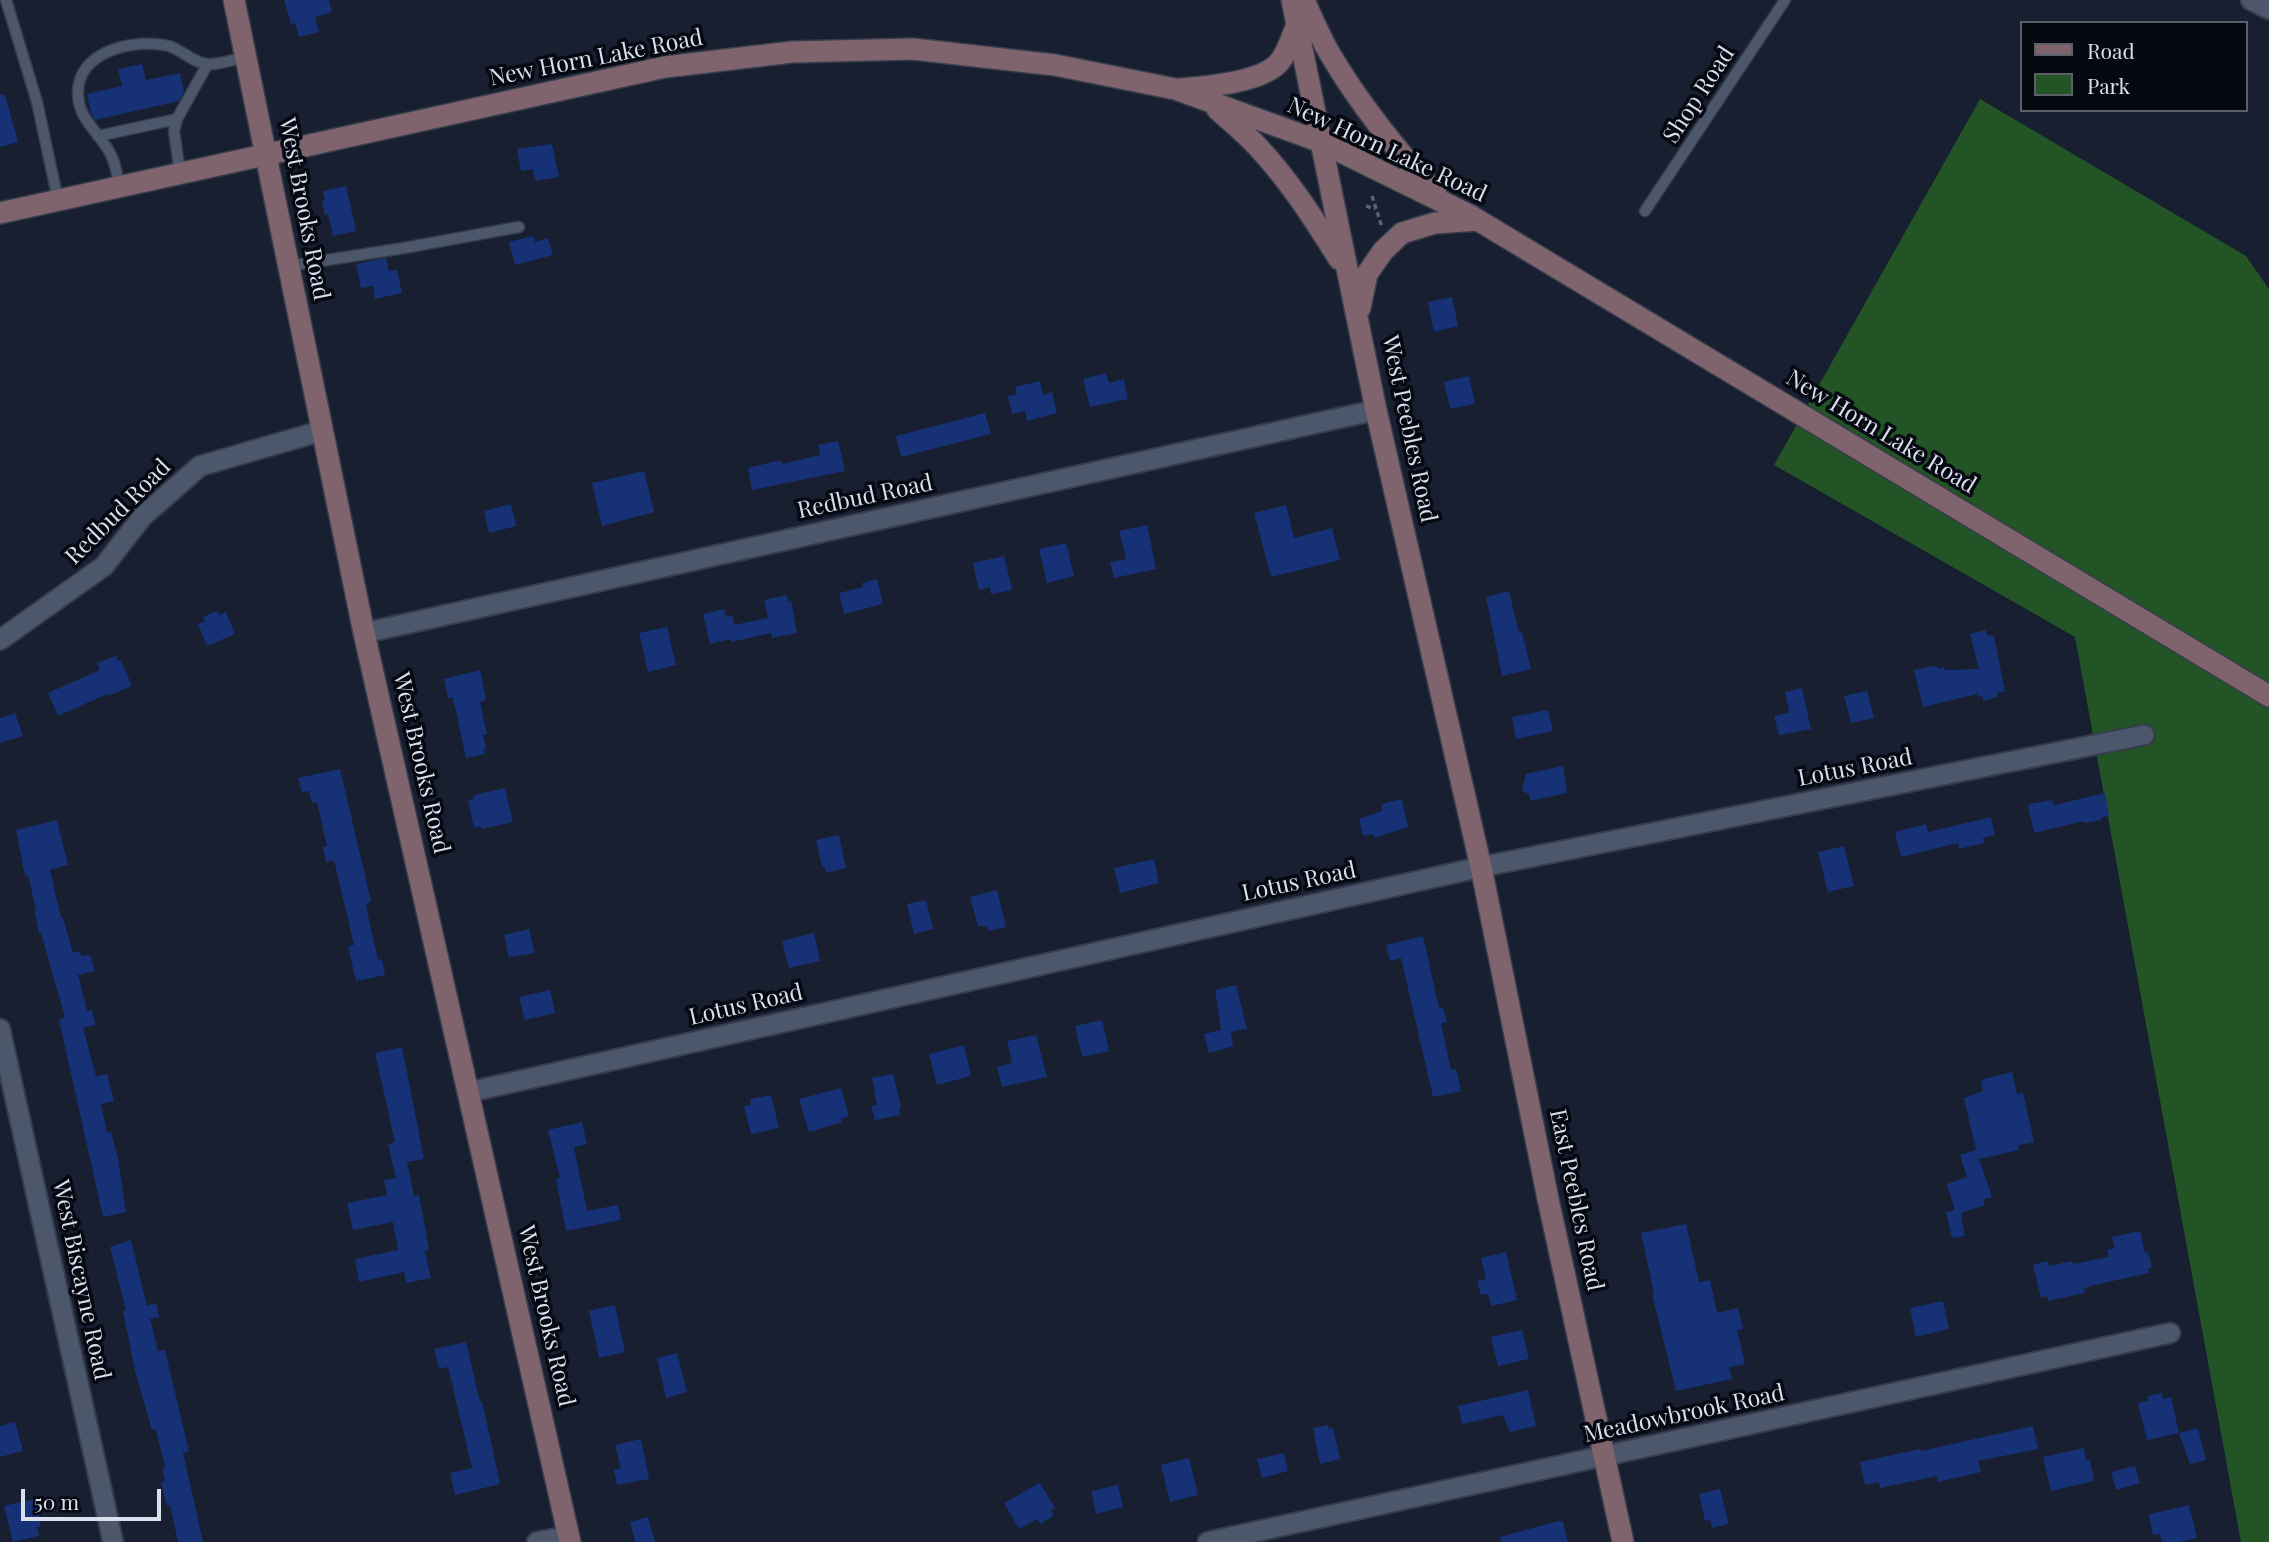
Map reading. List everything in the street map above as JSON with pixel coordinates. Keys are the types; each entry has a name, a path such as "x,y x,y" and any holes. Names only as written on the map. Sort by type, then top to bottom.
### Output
{"main road":[{"name":"West Brooks Road","path":"234,0 364,633 569,1539"},
{"name":"West Peebles Road","path":"1292,0 1376,410 1480,867"},
{"path":"1304,0 1345,78 1395,148 1442,201"},
{"path":"1175,89 1237,82 1260,74 1280,62 1297,25"},
{"name":"New Horn Lake Road","path":"0,213 665,67 792,52 913,49 1055,65 1175,89 1321,142 1479,220 2269,696"},
{"path":"1210,103 1256,144 1283,177 1308,209 1348,274"},
{"path":"1358,317 1367,274 1383,251 1402,233 1434,223 1479,220"},
{"name":"East Peebles Road","path":"1480,867 1623,1542"}],"street":[{"path":"2251,0 2269,9"},
{"name":"Redbud Road","path":"364,633 1376,410"},
{"name":"Redbud Road","path":"0,640 104,566 143,516 200,466 321,431"},
{"name":"Lotus Road","path":"469,1092 1480,867 2144,735"},
{"name":"West Biscayne Road","path":"0,1029 113,1542"},
{"name":"Meadowbrook Road","path":"1209,1542 2170,1332"},
{"path":"537,1542 569,1539"}],"lane":[{"path":"6,0 37,102 58,200"},
{"name":"Shop Road","path":"1646,211 1785,0"},
{"path":"119,186 112,155 84,119 78,95 80,80 91,62 104,52 144,44 170,47 207,65 246,57"},
{"path":"180,173 174,131 177,119 207,65"},
{"path":"98,136 177,119"},
{"path":"288,266 519,226"}],"path":[{"path":"1372,196 1382,228"},
{"path":"1366,206 1375,209"}],"green space":[{"path":"1980,99 2246,256 2269,289 2269,1542 2241,1542 2075,637 1774,465"}],"building":[{"path":"284,0 329,0 332,12 315,17 319,32 299,37 295,23 291,24"},
{"path":"142,64 146,80 180,73 184,91 179,101 95,120 87,94 122,86 118,69"},
{"path":"0,95 5,95 18,142 0,147"},
{"path":"552,144 559,177 536,181 532,169 521,171 517,149"},
{"path":"346,186 356,231 333,236 328,214 325,215 323,191"},
{"path":"533,236 535,242 548,238 553,255 515,265 509,242"},
{"path":"386,258 389,271 397,270 402,293 375,299 373,286 361,288 356,264"},
{"path":"1452,297 1458,326 1434,332 1428,302"},
{"path":"1106,373 1109,383 1124,379 1128,399 1090,407 1083,379"},
{"path":"1469,376 1475,404 1450,409 1444,382"},
{"path":"1040,381 1043,395 1052,392 1057,413 1027,421 1025,411 1012,414 1008,396 1017,394 1015,387"},
{"path":"985,413 991,434 901,457 896,436"},
{"path":"838,441 845,471 752,490 748,468 781,460 782,464 820,455 818,445"},
{"path":"644,471 654,512 602,526 592,483"},
{"path":"511,504 516,526 489,533 484,511"},
{"path":"1286,505 1294,538 1332,528 1340,560 1271,577 1254,513"},
{"path":"1147,525 1156,569 1114,578 1110,562 1126,559 1119,531"},
{"path":"1066,543 1074,576 1047,583 1039,549"},
{"path":"1004,556 1012,590 991,594 990,587 979,590 973,563"},
{"path":"877,579 883,604 844,614 839,593 863,587 862,583"},
{"path":"1509,591 1531,669 1502,676 1486,597"},
{"path":"787,595 788,602 791,601 797,633 772,638 771,633 710,644 703,614 724,609 726,617 732,615 734,625 768,618 764,600"},
{"path":"217,611 219,615 226,612 235,634 207,646 198,624 205,621 203,617"},
{"path":"667,627 676,665 648,672 639,633"},
{"path":"1986,630 1987,635 1994,636 2005,692 1997,693 1998,697 1983,701 1982,696 1978,697 1977,694 1923,707 1914,670 1933,666 1937,666 1937,669 1944,667 1945,670 1979,669 1970,634"},
{"path":"116,656 118,661 121,660 132,686 58,716 48,693 100,670 97,663"},
{"path":"480,670 486,700 480,702 487,734 483,735 486,748 485,754 466,758 455,707 452,697 448,698 444,679"},
{"path":"1802,688 1811,729 1779,735 1774,716 1788,713 1785,692"},
{"path":"1867,691 1874,718 1851,723 1844,696"},
{"path":"1548,710 1553,731 1516,739 1512,717"},
{"path":"15,713 23,736 0,743 0,718"},
{"path":"1563,766 1567,793 1530,801 1529,794 1522,791 1526,774"},
{"path":"340,769 371,901 366,905 371,930 378,960 382,959 385,975 356,981 348,946 354,945 334,860 326,862 323,847 327,846 317,802 312,803 309,791 302,792 298,778"},
{"path":"505,788 513,822 482,829 481,826 474,828 468,800 474,799 474,795"},
{"path":"2105,793 2109,816 2101,818 2102,820 2084,821 2034,833 2028,806 2030,804 2052,800 2054,805"},
{"path":"1402,799 1408,827 1374,838 1373,834 1363,836 1359,819 1382,811 1381,804"},
{"path":"1991,817 1995,835 1983,838 1984,843 1959,849 1958,843 1901,857 1895,832 1926,824 1928,832"},
{"path":"57,820 68,865 50,870 61,918 73,953 80,951 81,956 90,955 95,971 78,975 87,1011 92,1010 95,1025 83,1028 96,1076 107,1074 114,1101 101,1104 107,1133 111,1132 118,1159 126,1212 103,1217 59,1020 65,1017 39,933 16,830"},
{"path":"839,835 846,868 826,873 816,840"},
{"path":"1844,846 1854,886 1828,892 1818,852"},
{"path":"1154,859 1159,883 1120,893 1114,868"},
{"path":"997,890 1006,927 989,931 987,926 978,926 970,897"},
{"path":"926,900 933,929 914,934 907,904"},
{"path":"529,929 535,953 509,957 504,935"},
{"path":"814,933 820,961 789,968 782,941"},
{"path":"1423,936 1439,1008 1443,1007 1447,1022 1441,1023 1451,1070 1456,1069 1461,1091 1433,1097 1401,958 1390,961 1386,945"},
{"path":"1236,985 1247,1029 1231,1032 1233,1046 1209,1053 1204,1034 1221,1030 1215,990"},
{"path":"550,990 555,1013 525,1020 519,997"},
{"path":"1102,1020 1109,1051 1082,1057 1075,1026"},
{"path":"1036,1035 1047,1077 1002,1087 997,1067 1012,1063 1007,1041"},
{"path":"964,1045 971,1076 937,1085 929,1054"},
{"path":"402,1047 424,1159 407,1162 414,1196 419,1195 431,1278 406,1283 404,1272 359,1282 355,1259 398,1250 393,1222 353,1230 347,1203 387,1195 384,1180 396,1178 388,1144 395,1142 375,1053"},
{"path":"2012,1072 2017,1094 2023,1093 2034,1142 2018,1145 2019,1150 1979,1159 1992,1197 1983,1200 1985,1205 1961,1213 1965,1236 1952,1238 1946,1212 1955,1210 1947,1184 1967,1177 1960,1155 1976,1150 1964,1098 1983,1091 1981,1080"},
{"path":"893,1074 901,1107 900,1115 875,1120 871,1106 877,1105 872,1078"},
{"path":"841,1088 849,1116 841,1119 842,1122 809,1132 799,1099"},
{"path":"771,1095 779,1128 751,1134 744,1106 751,1105 750,1099"},
{"path":"582,1122 587,1144 574,1147 587,1211 618,1205 621,1220 566,1231 556,1179 560,1178 548,1130"},
{"path":"1686,1224 1699,1282 1710,1280 1717,1313 1738,1308 1743,1329 1737,1330 1745,1364 1729,1367 1732,1379 1676,1391 1652,1293 1641,1233"},
{"path":"2140,1231 2152,1268 2148,1269 2149,1273 2090,1286 2084,1289 2085,1293 2048,1301 2047,1296 2041,1298 2033,1265 2047,1261 2049,1266 2072,1261 2073,1264 2109,1257 2107,1250 2115,1248 2112,1237"},
{"path":"131,1240 147,1306 156,1303 159,1317 150,1319 158,1351 165,1350 189,1452 183,1453 203,1542 178,1542 170,1505 167,1506 161,1482 165,1481 162,1469 165,1468 156,1429 152,1430 136,1375 123,1311 126,1311 110,1247"},
{"path":"1506,1252 1517,1300 1491,1306 1488,1294 1481,1295 1477,1281 1486,1279 1481,1258"},
{"path":"1943,1301 1949,1329 1916,1337 1910,1308"},
{"path":"615,1305 625,1352 599,1358 589,1311"},
{"path":"1522,1330 1529,1359 1498,1366 1491,1337"},
{"path":"466,1342 500,1484 455,1495 450,1473 472,1468 448,1367 439,1369 434,1349"},
{"path":"677,1353 687,1392 666,1398 657,1358"},
{"path":"1528,1390 1536,1426 1510,1432 1503,1415 1462,1424 1458,1406"},
{"path":"2162,1393 2163,1399 2171,1397 2179,1433 2147,1440 2138,1403 2148,1401 2147,1396"},
{"path":"15,1422 23,1451 0,1457 0,1426"},
{"path":"1328,1425 1329,1429 1333,1428 1340,1459 1320,1464 1313,1428"},
{"path":"2033,1426 2038,1449 1978,1461 1981,1472 1938,1482 1937,1476 1880,1488 1879,1482 1865,1485 1860,1462"},
{"path":"2198,1428 2206,1460 2190,1464 2179,1433"},
{"path":"641,1439 649,1479 617,1485 614,1470 621,1468 615,1445"},
{"path":"2084,1448 2086,1460 2090,1459 2094,1481 2051,1491 2043,1457"},
{"path":"1284,1453 1288,1471 1262,1478 1257,1459"},
{"path":"1189,1458 1198,1495 1170,1502 1161,1465"},
{"path":"2135,1466 2140,1483 2116,1490 2111,1472"},
{"path":"1040,1483 1055,1508 1051,1510 1054,1516 1040,1524 1037,1519 1019,1529 1004,1503"},
{"path":"1118,1485 1123,1507 1096,1514 1091,1491"},
{"path":"1720,1489 1729,1524 1712,1528 1710,1520 1705,1521 1699,1494"},
{"path":"35,1499 41,1527 37,1527 39,1536 13,1542 4,1506"},
{"path":"2189,1505 2197,1538 2162,1542 2160,1534 2153,1535 2149,1516 2151,1514"},
{"path":"648,1517 655,1542 635,1542 630,1522"},
{"path":"1558,1521 1563,1522 1568,1542 1501,1542 1500,1537"}]}
